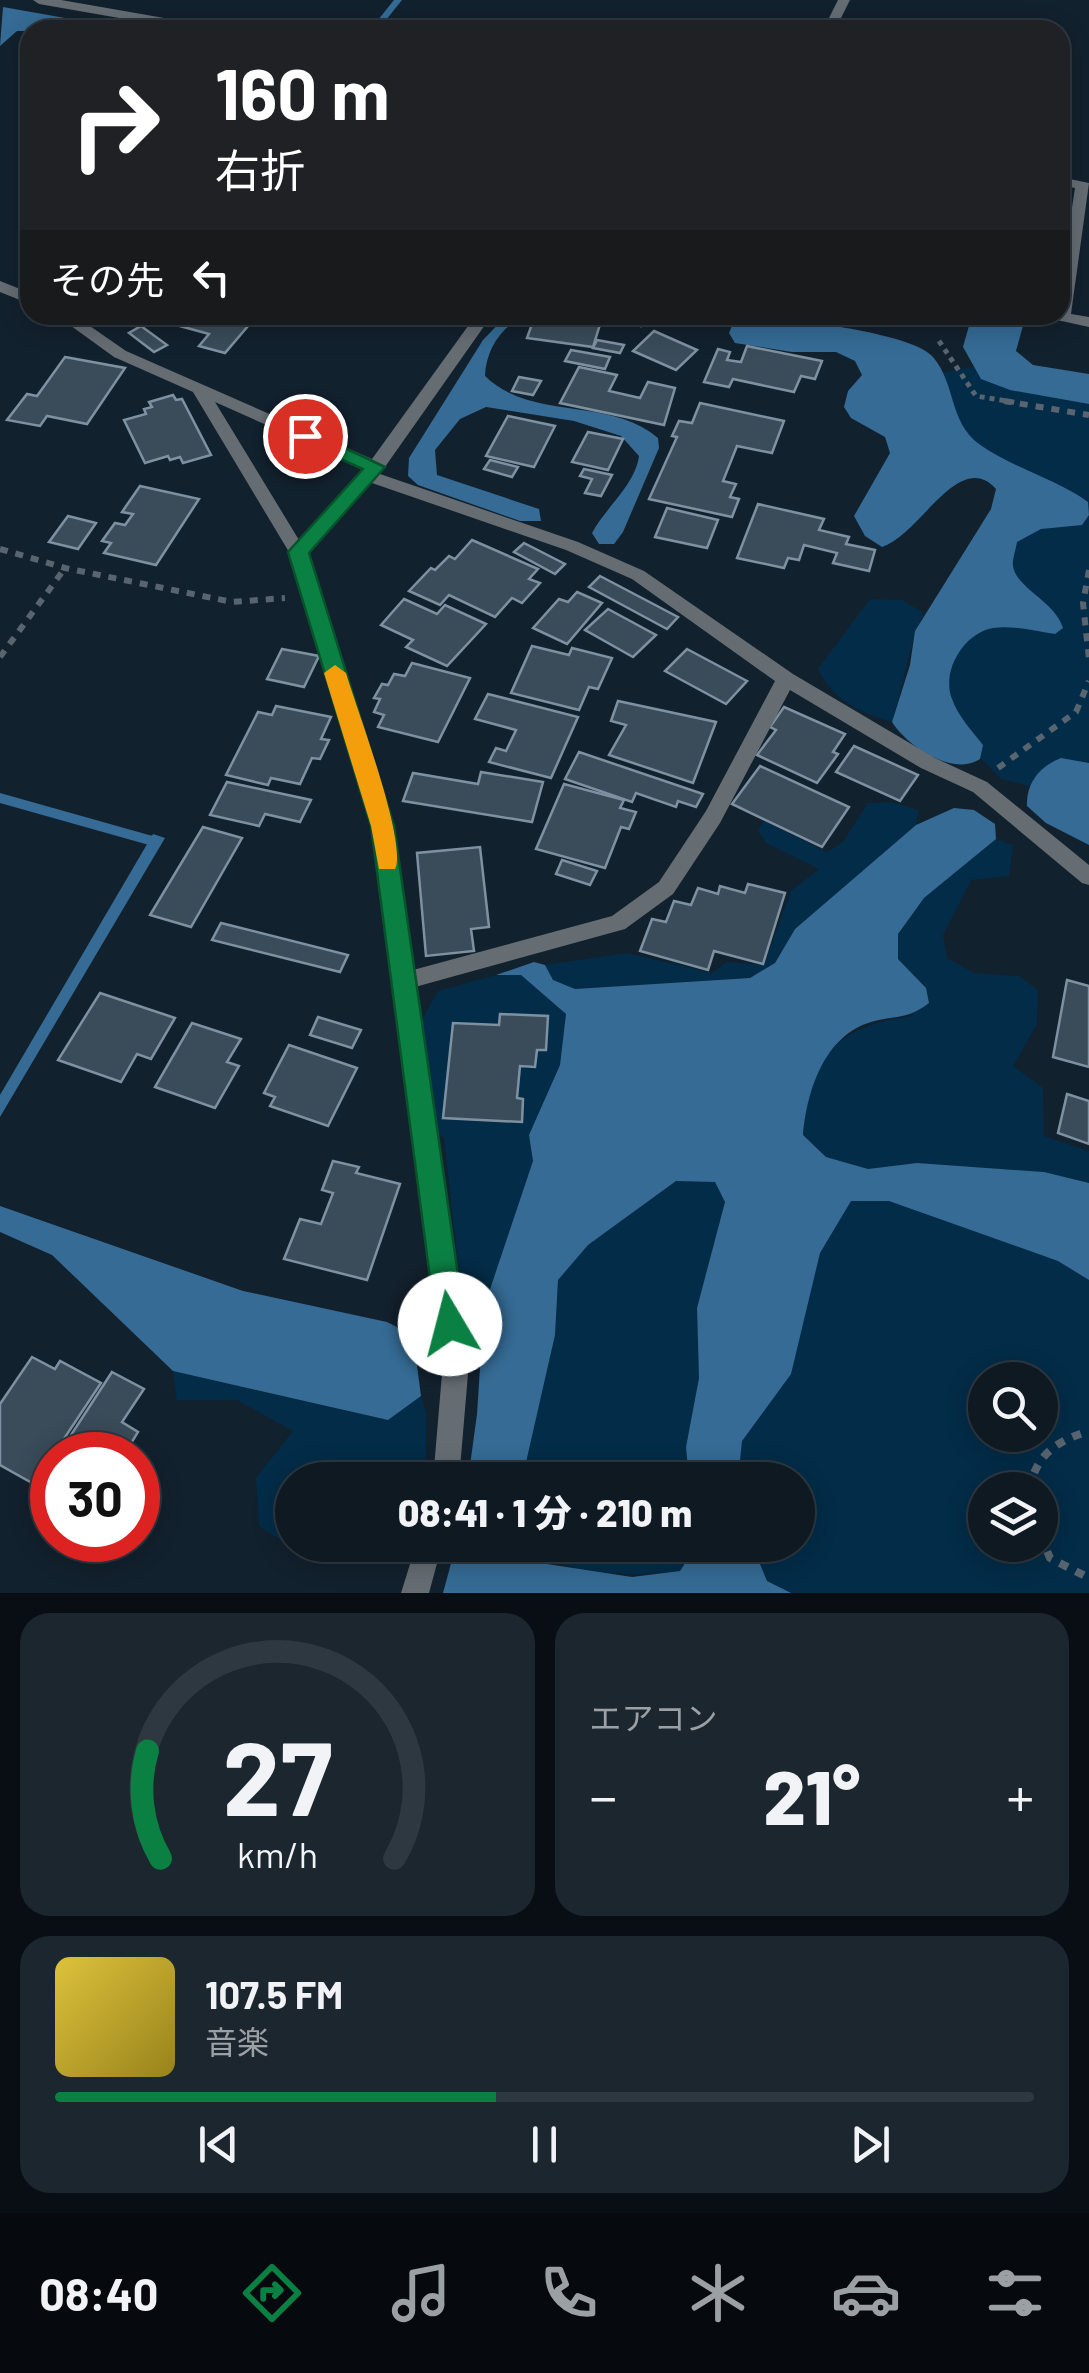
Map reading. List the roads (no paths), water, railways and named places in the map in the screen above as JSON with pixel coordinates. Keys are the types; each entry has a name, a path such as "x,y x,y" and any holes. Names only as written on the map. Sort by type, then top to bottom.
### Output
{"street":[{"path":"39,0 153,20"},
{"path":"1070,183 1083,186 1070,271"},
{"path":"78,325 120,354 372,472 572,546 638,575 786,678 928,762 980,787 1089,878"},
{"path":"298,552 372,472 477,325"},
{"path":"199,388 298,552 382,826 456,1362 448,1462"},
{"path":"404,981 618,922 666,888 712,817 786,678"},
{"path":"416,1593 424,1562"}],"waterway":[{"path":"382,20 398,0"},
{"path":"0,798 149,840"}]}
